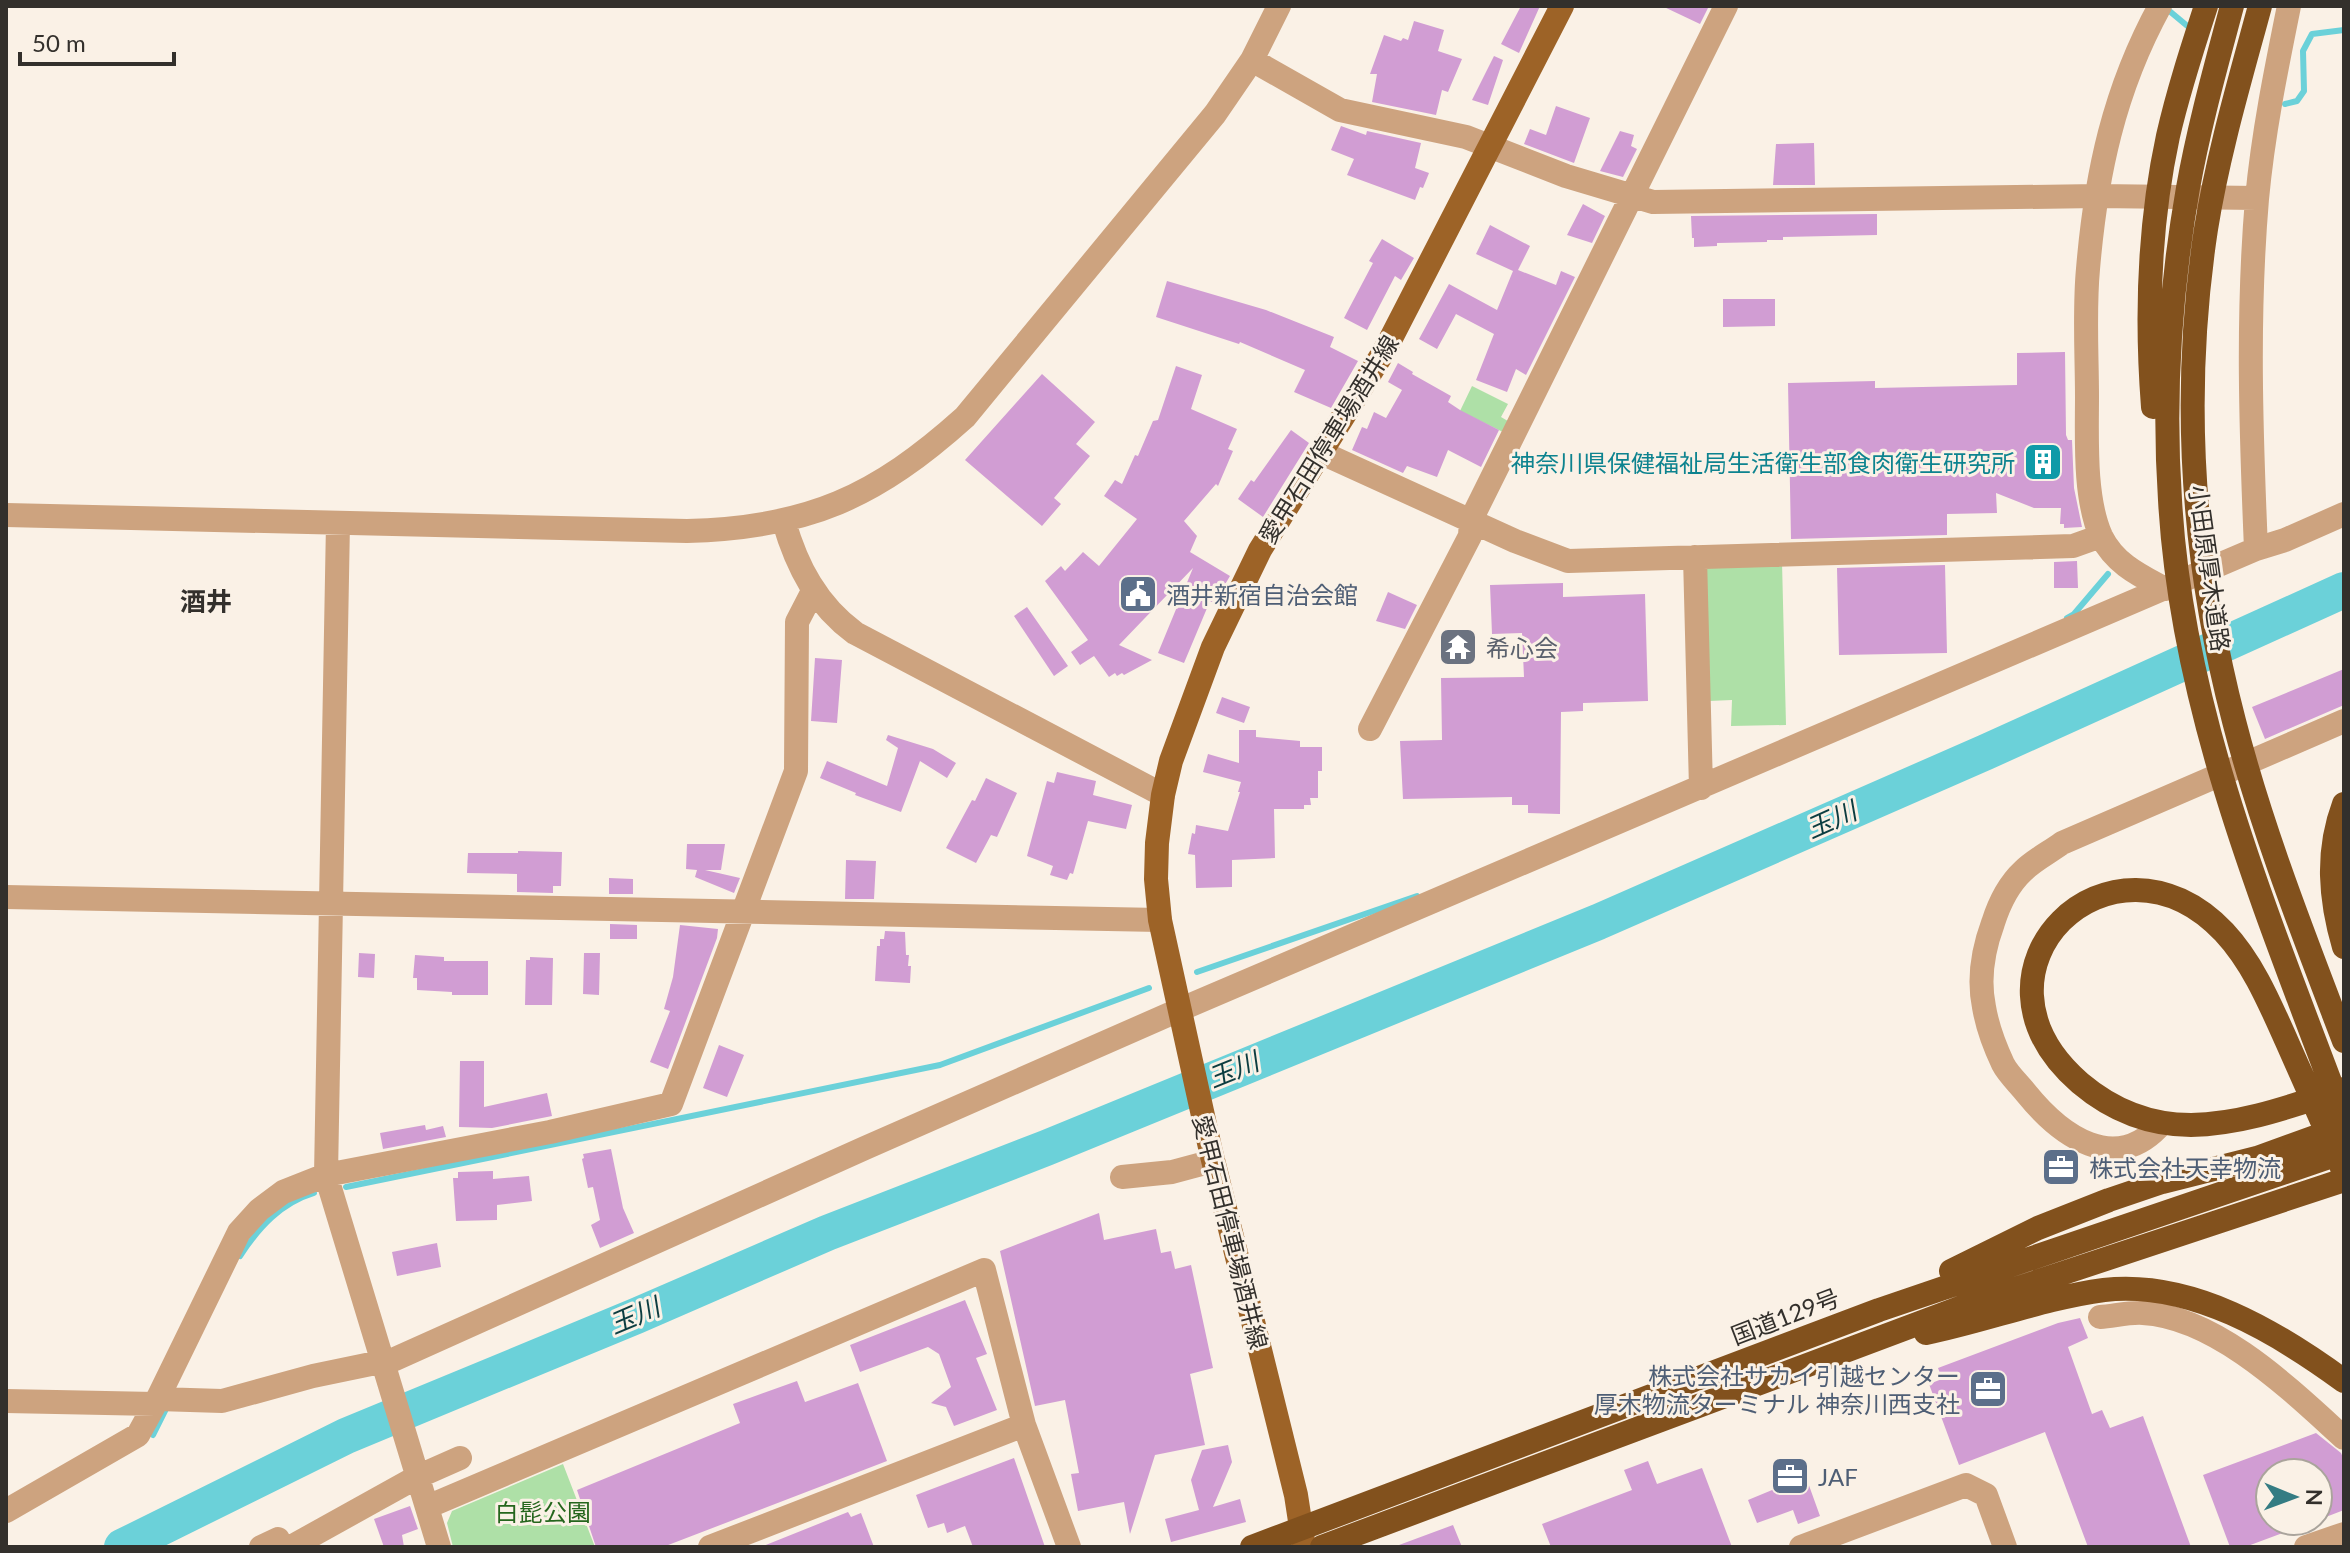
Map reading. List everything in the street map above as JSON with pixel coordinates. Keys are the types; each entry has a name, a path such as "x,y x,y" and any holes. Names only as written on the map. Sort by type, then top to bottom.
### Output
{"highway":[{"path":"2176,559 2155,440 2150,307 2155,218 2171,125 2206,6"},
{"name":"小田原厚木道路","path":"2232,6 2199,134 2182,225 2172,309 2167,395 2170,503 2176,559 2197,678 2226,788 2313,1070 2344,1119"},
{"name":"小田原厚木道路","path":"2260,6 2225,138 2206,230 2192,397 2200,549 2221,665 2251,779 2293,908 2344,1041"},
{"path":"2344,804 2333,843 2331,866 2332,889 2344,947"},
{"path":"2344,1089 2274,1112 2232,1122 2191,1125 2162,1123 2129,1114 2092,1093 2059,1063 2039,1031 2033,1013 2032,979 2045,941 2072,910 2107,893 2148,890 2187,903 2221,929 2242,954 2313,1070 2344,1172"},
{"path":"1879,1310 2038,1228 2109,1200 2162,1182 2257,1158 2344,1127"},
{"name":"国道129号","path":"1252,1547 1303,1538 1879,1310 2344,1152"},
{"path":"1322,1547 1845,1350 2084,1265 2344,1180"},
{"path":"1845,1350 1960,1326 2081,1294 2138,1290 2173,1295 2228,1313 2268,1331 2344,1381"}],"main road":[{"name":"愛甲石田停車場酒井線","path":"1303,1538 1296,1495 1212,1156 1160,920 1156,855 1163,795 1171,761 1226,617 1260,550 1386,348 1562,6"}],"street":[{"path":"6,515 687,531 784,522 840,502 897,473 931,448 995,384 1135,209 1188,148 1252,60 1279,6"},
{"path":"1370,729 1470,536 1471,520 1726,6"},
{"path":"2160,6 2142,36 2123,82 2106,142 2087,270 2087,425 2091,498 2101,536 2123,567 2165,589"},
{"path":"2256,549 2249,322 2257,198 2266,124 2289,6"},
{"path":"1252,60 1340,110 1466,137 1631,197 1671,204 2098,196 2257,198"},
{"path":"1322,453 1515,541 1568,561 2073,546 2101,536"},
{"path":"6,1401 222,1401 313,1376 384,1368 395,1359 1179,1010 2344,514"},
{"path":"784,522 790,544 813,591 824,607 855,633 1163,795"},
{"path":"338,523 326,1175 439,1547"},
{"path":"1695,557 1701,788"},
{"path":"6,1511 138,1435 164,1400 239,1232 259,1210 283,1192 326,1175 550,1132 671,1104 796,771 797,622 813,591"},
{"path":"2162,1123 2150,1137 2133,1145 2114,1148 2092,1146 2075,1139 2034,1103 2004,1066 1982,998 1982,963 1997,910 2009,887 2023,870 2062,843 2344,721"},
{"path":"6,897 1160,920"},
{"path":"1122,1177 1172,1172 1212,1156"},
{"path":"427,1507 984,1270 1024,1425 1069,1547"},
{"path":"2100,1317 2154,1314 2205,1332 2262,1366 2344,1438"},
{"path":"710,1547 1024,1425"},
{"path":"291,1547 416,1472 460,1458"},
{"path":"1801,1547 1966,1485 1986,1495 2005,1547"},
{"path":"2306,1547 2344,1534"},
{"path":"261,1547 278,1539 282,1547"}],"green space":[{"path":"1472,386 1508,404 1501,417 1513,424 1507,434 1460,411"},
{"path":"1782,562 1786,725 1731,726 1732,700 1709,701 1706,571 1710,563"},
{"name":"白髭公園","path":"563,1464 595,1547 453,1547 447,1523 452,1511"}],"building":[{"path":"1521,6 1540,6 1519,53 1501,44"},
{"path":"1662,6 1709,6 1700,24"},
{"path":"1414,21 1444,30 1438,51 1462,59 1448,92 1442,90 1436,115 1372,102 1377,74 1370,74 1384,35 1401,41 1403,38 1408,40"},
{"path":"1494,56 1503,60 1488,105 1472,100"},
{"path":"1556,106 1590,118 1574,163 1524,144 1530,129 1546,135"},
{"path":"1341,126 1366,135 1367,131 1421,143 1415,168 1429,173 1415,200 1347,175 1354,159 1331,150"},
{"path":"1620,131 1634,135 1631,146 1637,149 1623,177 1600,171"},
{"path":"1814,143 1815,185 1773,185 1776,144"},
{"path":"1583,204 1605,216 1592,243 1567,235"},
{"path":"1877,214 1877,235 1783,237 1783,240 1767,242 1717,243 1717,246 1694,247 1692,238 1691,216"},
{"path":"1490,225 1530,246 1518,270 1556,285 1561,271 1575,277 1526,375 1516,369 1507,392 1476,380 1494,334 1456,314 1437,349 1419,339 1449,284 1497,310 1513,271 1476,254"},
{"path":"1382,239 1414,258 1401,280 1395,276 1367,330 1344,318"},
{"path":"1167,281 1266,310 1334,337 1330,347 1358,361 1331,408 1294,392 1305,370 1240,342 1156,317"},
{"path":"1723,299 1775,299 1775,326 1723,327"},
{"path":"2065,352 2066,435 2068,440 2072,440 2074,488 2082,527 2064,528 2064,524 2060,524 2061,508 2034,508 1996,493 1997,513 1947,514 1947,535 1791,539 1788,383 1875,381 1875,388 2017,385 2017,353"},
{"path":"1398,363 1451,396 1448,402 1460,410 1499,430 1481,467 1448,450 1437,477 1407,466 1403,473 1352,450 1362,427 1367,429 1374,412 1386,418 1402,390 1388,382"},
{"path":"1176,366 1202,375 1191,409 1237,429 1228,449 1233,451 1218,486 1216,484 1184,521 1197,536 1190,552 1230,576 1214,603 1210,601 1184,663 1158,653 1193,568 1119,645 1152,660 1124,675 1117,676 1115,673 1109,677 1094,656 1080,665 1071,652 1088,640 1045,581 1061,566 1065,571 1083,552 1099,566 1137,519 1104,496 1115,480 1122,484 1153,421 1158,420"},
{"path":"1042,374 1095,422 1076,444 1090,456 1054,498 1061,504 1042,526 965,460"},
{"path":"1291,430 1309,443 1263,517 1238,499"},
{"path":"2077,561 2078,588 2054,588 2054,562"},
{"path":"1945,565 1947,653 1839,655 1837,568"},
{"path":"1563,583 1563,597 1645,594 1648,701 1583,703 1583,711 1561,712 1560,814 1528,813 1528,805 1512,805 1512,797 1403,799 1400,741 1442,740 1441,678 1524,677 1522,633 1492,634 1490,585"},
{"path":"1388,592 1417,605 1405,629 1376,621"},
{"path":"1027,607 1068,666 1054,676 1014,616"},
{"path":"815,658 842,660 837,723 811,721"},
{"path":"2344,669 2344,705 2265,739 2252,707"},
{"path":"1222,697 1250,707 1244,723 1216,713"},
{"path":"1239,730 1256,730 1256,737 1300,741 1300,747 1322,747 1318,798 1310,798 1311,805 1304,805 1304,809 1274,809 1275,858 1232,860 1232,887 1196,888 1195,855 1188,854 1192,833 1195,834 1196,825 1228,831 1241,782 1203,772 1208,754 1239,763"},
{"path":"888,735 933,749 956,763 947,778 920,761 901,812 820,778 827,761 887,786 898,748 886,740"},
{"path":"1057,772 1096,781 1093,795 1132,805 1126,829 1088,821 1073,874 1070,873 1067,880 1050,875 1053,866 1027,856 1047,781 1054,783"},
{"path":"986,778 1017,793 997,837 991,835 976,863 946,848"},
{"path":"687,844 725,844 721,870 705,870 740,878 734,893 695,877 697,870 686,869"},
{"path":"562,852 561,886 553,886 553,893 517,892 517,874 467,873 468,853"},
{"path":"846,860 876,861 874,899 845,899"},
{"path":"609,878 633,879 633,894 609,894"},
{"path":"610,924 637,925 637,939 610,939"},
{"path":"680,925 718,929 668,1069 650,1062 670,1011 664,1009 673,977"},
{"path":"885,931 905,932 906,955 909,955 908,966 911,966 910,983 875,981 877,946 880,946 880,939 884,939"},
{"path":"359,953 375,954 374,978 358,977"},
{"path":"584,953 600,953 599,995 583,994"},
{"path":"415,955 444,957 444,961 488,961 488,995 452,995 452,992 417,990 417,978 413,978"},
{"path":"530,957 553,958 552,1005 525,1005 526,960"},
{"path":"719,1045 744,1055 727,1097 703,1088"},
{"path":"460,1061 484,1061 484,1107 547,1093 552,1116 492,1128 459,1127"},
{"path":"425,1125 426,1130 443,1126 446,1137 383,1149 380,1133"},
{"path":"611,1149 623,1208 634,1233 600,1248 591,1225 600,1220 593,1187 588,1188 582,1159 583,1154"},
{"path":"493,1171 493,1179 529,1176 532,1201 497,1205 497,1220 456,1221 453,1178 458,1178 458,1172"},
{"path":"1099,1213 1104,1240 1156,1229 1161,1253 1171,1251 1175,1269 1191,1265 1213,1368 1190,1374 1205,1445 1155,1455 1130,1534 1124,1502 1078,1511 1071,1474 1079,1473 1065,1400 1035,1406 1000,1251"},
{"path":"437,1243 441,1267 397,1276 392,1252"},
{"path":"965,1300 987,1354 976,1358 997,1410 954,1426 946,1407 931,1403 951,1387 939,1354 928,1347 860,1372 850,1345"},
{"path":"2080,1318 2088,1338 2068,1347 2092,1414 2102,1410 2110,1428 2143,1416 2191,1547 2088,1547 2045,1432 1959,1465 1929,1384 1942,1379 1938,1368 2058,1323"},
{"path":"797,1381 805,1402 858,1383 887,1461 663,1547 596,1547 577,1490 740,1423 733,1404"},
{"path":"2316,1433 2341,1453 2344,1460 2344,1510 2334,1514 2334,1457 2254,1457 2254,1537 2272,1537 2245,1547 2230,1547 2203,1475"},
{"path":"1228,1445 1232,1462 1213,1507 1240,1499 1246,1522 1171,1542 1165,1519 1199,1510 1191,1480 1202,1450"},
{"path":"1014,1458 1045,1547 973,1547 965,1526 947,1533 944,1523 928,1528 916,1495"},
{"path":"1648,1461 1657,1484 1702,1468 1732,1547 1551,1547 1542,1524 1632,1490 1624,1470"},
{"path":"1802,1466 1820,1516 1798,1524 1793,1510 1757,1523 1748,1500 1784,1485 1780,1474"},
{"path":"410,1506 418,1529 402,1535 404,1547 384,1547 374,1519"},
{"path":"848,1512 851,1517 861,1513 874,1547 761,1547"},
{"path":"1453,1525 1462,1547 1399,1547 1399,1545"}],"waterway":[{"path":"2167,9 2191,29"},
{"path":"2285,104 2297,101 2304,91 2303,51 2312,34 2344,30"},
{"path":"2067,618 2108,574"},
{"name":"玉川","path":"122,1547 346,1436 827,1233 1046,1148 1598,922 1986,752 2344,590"},
{"path":"1197,972 1417,896"},
{"path":"346,1187 940,1065 1149,988"},
{"path":"240,1256 272,1217 291,1203 314,1193"},
{"path":"153,1435 167,1407"}],"place":[{"name":"神奈川県保健福祉局生活衛生部食肉衛生研究所","path":"2043,462"},
{"name":"酒井新宿自治会館","path":"1138,594"},
{"name":"希心会","path":"1458,647"},
{"name":"株式会社天幸物流","path":"2061,1167"},
{"name":"株式会社サカイ引越センター 厚木物流ターミナル 神奈川西支社","path":"1988,1389"},
{"name":"JAF","path":"1790,1476"}],"district":[{"name":"酒井","path":"206,601"}]}
